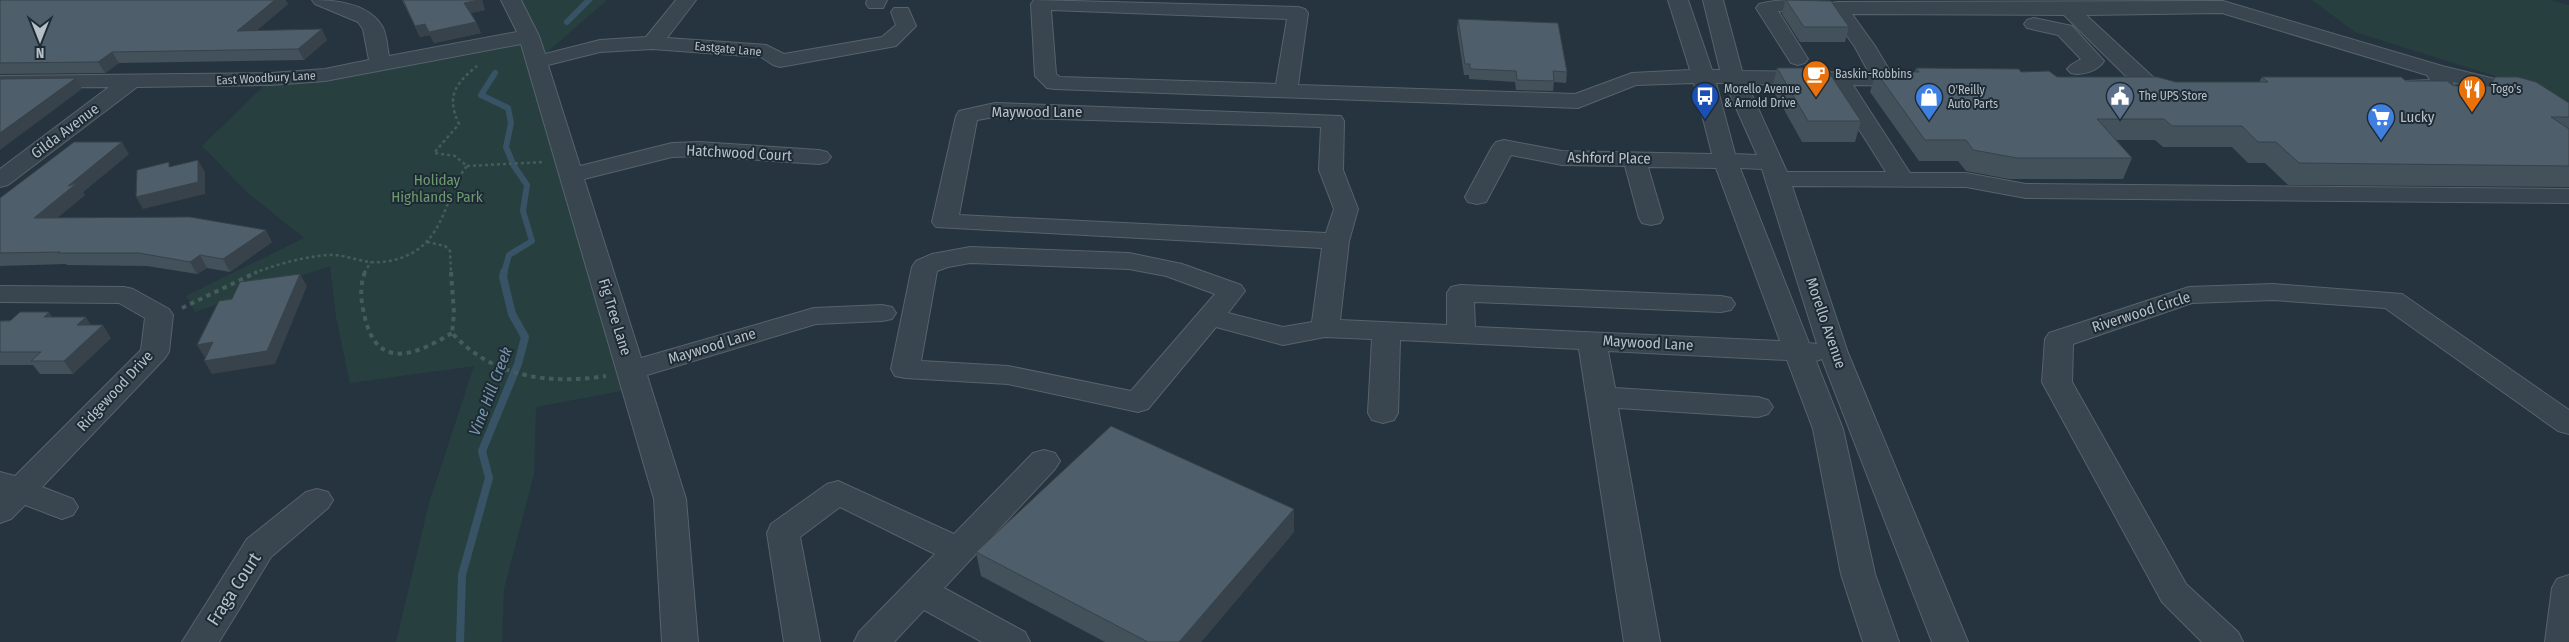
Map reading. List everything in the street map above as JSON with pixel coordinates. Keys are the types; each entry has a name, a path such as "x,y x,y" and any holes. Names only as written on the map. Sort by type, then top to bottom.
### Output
{"street":[{"path":"322,0 365,18 373,28 380,64"},
{"name":"Fig Tree Lane","path":"511,0 529,36 670,499 680,642"},
{"path":"652,43 686,0"},
{"path":"1678,0 1703,76 1725,160 1828,429 1858,574 1882,642"},
{"name":"Morello Avenue","path":"1713,0 1732,75 1775,171 1834,353 1950,642"},
{"path":"1286,90 1298,14 1042,4 1046,76 1055,83 1578,101 1632,79 1732,75 1929,80"},
{"path":"1798,59 1766,8 1784,4 1799,7 1838,8 2064,5 2223,7 2434,71 2532,95 2569,120"},
{"path":"2064,5 2155,83 2119,83"},
{"path":"1838,8 1865,46 1884,80"},
{"name":"Eastgate Lane","path":"536,62 600,46 652,43 766,51 780,61 892,51 906,26 901,12"},
{"path":"2034,24 2065,30 2094,60 2077,78"},
{"name":"East Woodbury Lane","path":"0,82 272,79 325,75 529,36"},
{"path":"2394,86 2445,87 2434,71"},
{"path":"1838,79 1902,179"},
{"name":"Gilda Avenue","path":"0,180 130,82"},
{"name":"Maywood Lane","path":"1324,328 1336,241 1346,209 1331,170 1333,121 995,110 967,116 945,222 1336,241"},
{"name":"Ashford Place","path":"1477,197 1504,147 1562,158 1725,160 1775,171 1902,179 1966,180 2026,191 2569,196"},
{"name":"Hatchwood Court","path":"571,175 672,150 699,149 819,157"},
{"path":"1634,158 1651,218"},
{"path":"970,255 1129,261 1173,270 1232,291 1210,317 1138,402 1008,375 905,369 925,267 942,260 970,255"},
{"name":"Riverwood Circle","path":"2225,642 2174,593 2057,382 2059,339 2189,295 2273,292 2392,300 2569,424"},
{"path":"1461,333 1460,293 1721,304"},
{"path":"0,294 124,295 159,315 158,320"},
{"path":"1627,300 1637,343"},
{"name":"Maywood Lane","path":"632,370 814,316 882,312"},
{"name":"Maywood Lane","path":"1210,317 1283,336 1324,328 1461,333 1834,353"},
{"name":"Ridgewood Drive","path":"7,495 154,352 158,320"},
{"path":"1383,413 1386,330"},
{"path":"1592,340 1642,642"},
{"path":"1602,398 1758,407"},
{"path":"872,642 1044,461"},
{"path":"802,642 784,533 838,492 959,551"},
{"path":"7,495 62,507"},
{"name":"Fraga Court","path":"200,642 259,548 317,500"},
{"path":"2562,642 2569,588"},
{"path":"921,592 993,638"}],"path":[{"path":"481,63 461,79 454,88 452,112 459,124 434,153 455,156 466,166 522,164"},
{"path":"158,320 225,286 281,264 330,255 370,262 393,260 406,256 432,236 455,183 466,166"},
{"path":"426,242 445,246 450,251 454,313 452,333 462,346 502,369 532,378 593,379 632,370"},
{"path":"370,262 362,274 360,290 365,326 376,347 388,353 408,354 433,345 452,333"}],"green space":[{"name":"Holiday Highlands Park","path":"511,0 607,0 536,62 637,388 536,407 534,474 504,589 502,642 396,642 429,503 474,366 350,383 336,317 330,266 195,312 186,296 304,238 249,194 202,146 271,79 528,36"},
{"path":"2312,0 2550,0 2569,5 2569,113 2527,86 2355,32"}],"building":[{"path":"0,0 275,0 237,31 322,29 298,49 112,52 98,62 0,63"},
{"path":"403,0 479,0 464,3 476,22 429,32 425,24 415,26"},
{"path":"1786,0 1831,1 1849,27 1804,27"},
{"path":"1458,19 1558,23 1567,72 1553,71 1554,81 1517,80 1516,71 1470,69 1470,64 1465,64"},
{"path":"1777,68 1826,68 1861,121 1808,121"},
{"path":"1916,68 2019,69 2021,72 2049,71 2057,77 2157,77 2176,82 2268,82 2262,77 2401,77 2406,81 2447,81 2454,86 2490,86 2495,77 2518,77 2536,82 2569,103 2569,117 2551,117 2569,129 2569,166 2299,163 2276,142 2258,142 2242,126 2172,126 2164,119 2097,119 2132,158 2017,158 1973,150 1966,140 1925,140 1876,72 1919,72"},
{"path":"76,78 0,133 0,79"},
{"path":"74,142 122,142 68,186 77,183 34,218 190,217 266,230 223,259 200,255 190,262 139,253 0,253 0,198"},
{"path":"198,160 198,182 136,197 137,170 169,162 169,167"},
{"path":"300,274 267,351 204,361 213,342 197,345 219,301 232,299 240,282"},
{"path":"20,312 49,312 44,317 86,317 77,325 103,325 64,361 31,361 41,352 0,352 0,321 10,321"},
{"path":"1111,426 1294,509 1179,642 1148,642 976,552"}],"waterway":[{"name":"Vine Hill Creek","path":"567,22 589,0"},
{"name":"Vine Hill Creek","path":"495,73 481,95 508,108 511,123 506,147 514,166 527,185 523,211 532,241 509,255 504,273"},
{"name":"Vine Hill Creek","path":"460,642 462,575 489,478 482,451 518,364 525,337 512,314 503,277 504,272"}],"place":[{"name":"Baskin-Robbins","path":"1816,98"},
{"name":"Togo's","path":"2472,113"},
{"name":"Morello Avenue & Arnold Drive","path":"1705,120"},
{"name":"The UPS Store","path":"2120,120"},
{"name":"O'Reilly Auto Parts","path":"1929,121"},
{"name":"Lucky","path":"2381,141"}]}
